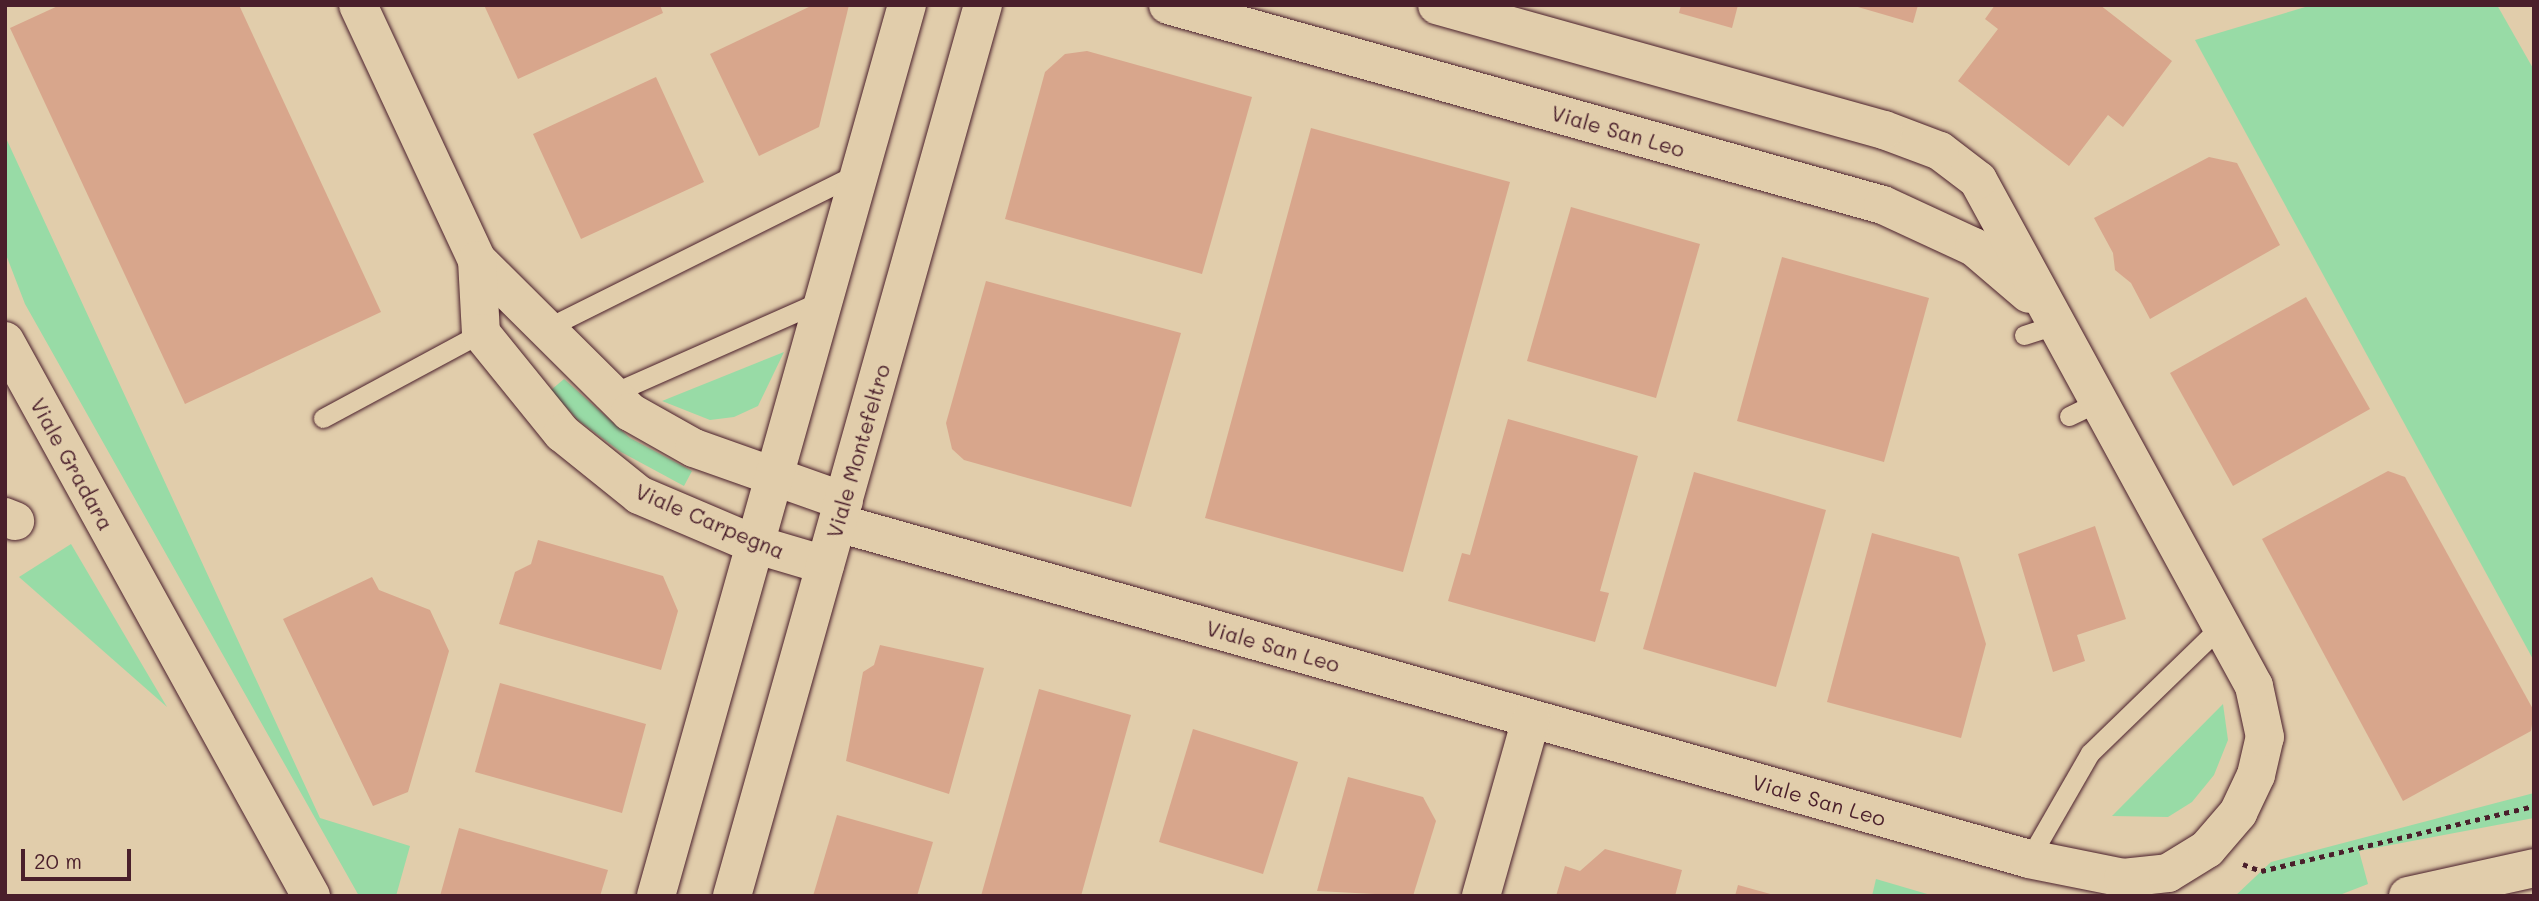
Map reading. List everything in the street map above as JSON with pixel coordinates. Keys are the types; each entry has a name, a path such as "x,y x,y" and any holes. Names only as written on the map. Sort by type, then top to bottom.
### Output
{"street":[{"path":"358,5 477,260 548,327 611,394 694,448 772,479 841,512"},
{"path":"656,896 772,479 864,170 907,5"},
{"name":"Viale Montefeltro","path":"732,896 983,5"},
{"name":"Viale San Leo","path":"1168,5 1882,205 1974,247 2041,322"},
{"name":"Viale San Leo","path":"841,512 1531,719 2029,859 2123,878 2168,873 2207,849 2238,813 2265,737 2254,686 2082,410 1978,180 1940,151 1437,5"},
{"path":"477,260 481,333"},
{"name":"Viale Carpegna","path":"481,333 562,433 639,495 754,544 825,565"},
{"name":"Viale Gradara","path":"5,341 312,896"},
{"path":"1481,896 1531,719"},
{"path":"2408,896 2534,868"}],"lane":[{"path":"548,327 864,170"},
{"path":"611,394 826,298"},
{"path":"323,418 481,333"},
{"path":"2029,859 2090,753 2219,628"}],"path":[{"path":"2207,849 2261,871 2534,806"}],"green space":[{"path":"2312,5 2497,5 2534,70 2534,661 2195,40"},
{"path":"5,136 320,818 410,846 396,896 359,896 25,304 5,252"},
{"path":"784,352 758,406 734,417 710,420 662,401"},
{"path":"564,379 630,438 692,471 684,486 621,452 578,420 551,390"},
{"path":"71,544 167,707 19,577"},
{"path":"2223,704 2228,740 2214,775 2192,802 2168,817 2112,816"},
{"path":"2534,793 2534,818 2359,851 2368,884 2337,896 2235,896 2271,862"},
{"path":"1876,879 1934,896 1872,896"}],"building":[{"path":"60,5 239,5 381,312 185,404 10,28"},
{"path":"484,5 660,5 663,13 518,79"},
{"path":"813,5 849,5 819,127 759,156 710,54"},
{"path":"1681,5 1738,5 1732,28 1679,13"},
{"path":"1851,5 1918,5 1913,23"},
{"path":"1995,5 2100,5 2172,61 2123,127 2108,115 2069,166 1958,81 1998,29 1985,19"},
{"path":"1087,51 1252,97 1202,274 1005,219 1045,72 1065,54"},
{"path":"656,77 704,182 581,239 533,134"},
{"path":"1311,128 1510,182 1403,572 1205,518"},
{"path":"2209,157 2237,163 2280,245 2150,319 2131,283 2115,270 2113,253 2094,218"},
{"path":"1571,207 1700,244 1656,398 1527,361"},
{"path":"1782,257 1929,298 1884,462 1737,421"},
{"path":"986,281 1181,333 1131,507 964,460 952,449 946,423"},
{"path":"2306,297 2370,409 2233,486 2170,373"},
{"path":"1508,419 1638,456 1600,591 1609,593 1595,642 1448,601 1462,553 1470,555"},
{"path":"2388,471 2405,477 2534,711 2531,731 2403,801 2262,539"},
{"path":"1694,472 1826,510 1776,687 1643,649"},
{"path":"2095,526 2126,619 2077,635 2085,661 2053,672 2018,554"},
{"path":"1872,533 1959,557 1986,644 1961,738 1827,702"},
{"path":"538,540 663,576 678,611 661,670 499,624 515,572 531,564"},
{"path":"372,577 379,590 430,610 449,651 408,792 373,806 283,619"},
{"path":"880,645 984,668 949,794 846,761 863,672 874,665"},
{"path":"500,683 646,724 622,813 475,772"},
{"path":"1039,689 1131,715 1081,896 981,896"},
{"path":"1193,729 1298,762 1263,874 1159,842"},
{"path":"1348,777 1423,797 1436,821 1413,896 1317,891"},
{"path":"837,815 933,842 917,896 813,896"},
{"path":"459,828 608,870 600,896 440,896"},
{"path":"1605,849 1682,870 1675,896 1556,896 1565,866 1580,871"},
{"path":"1738,885 1774,895 1774,896 1735,896"}]}
